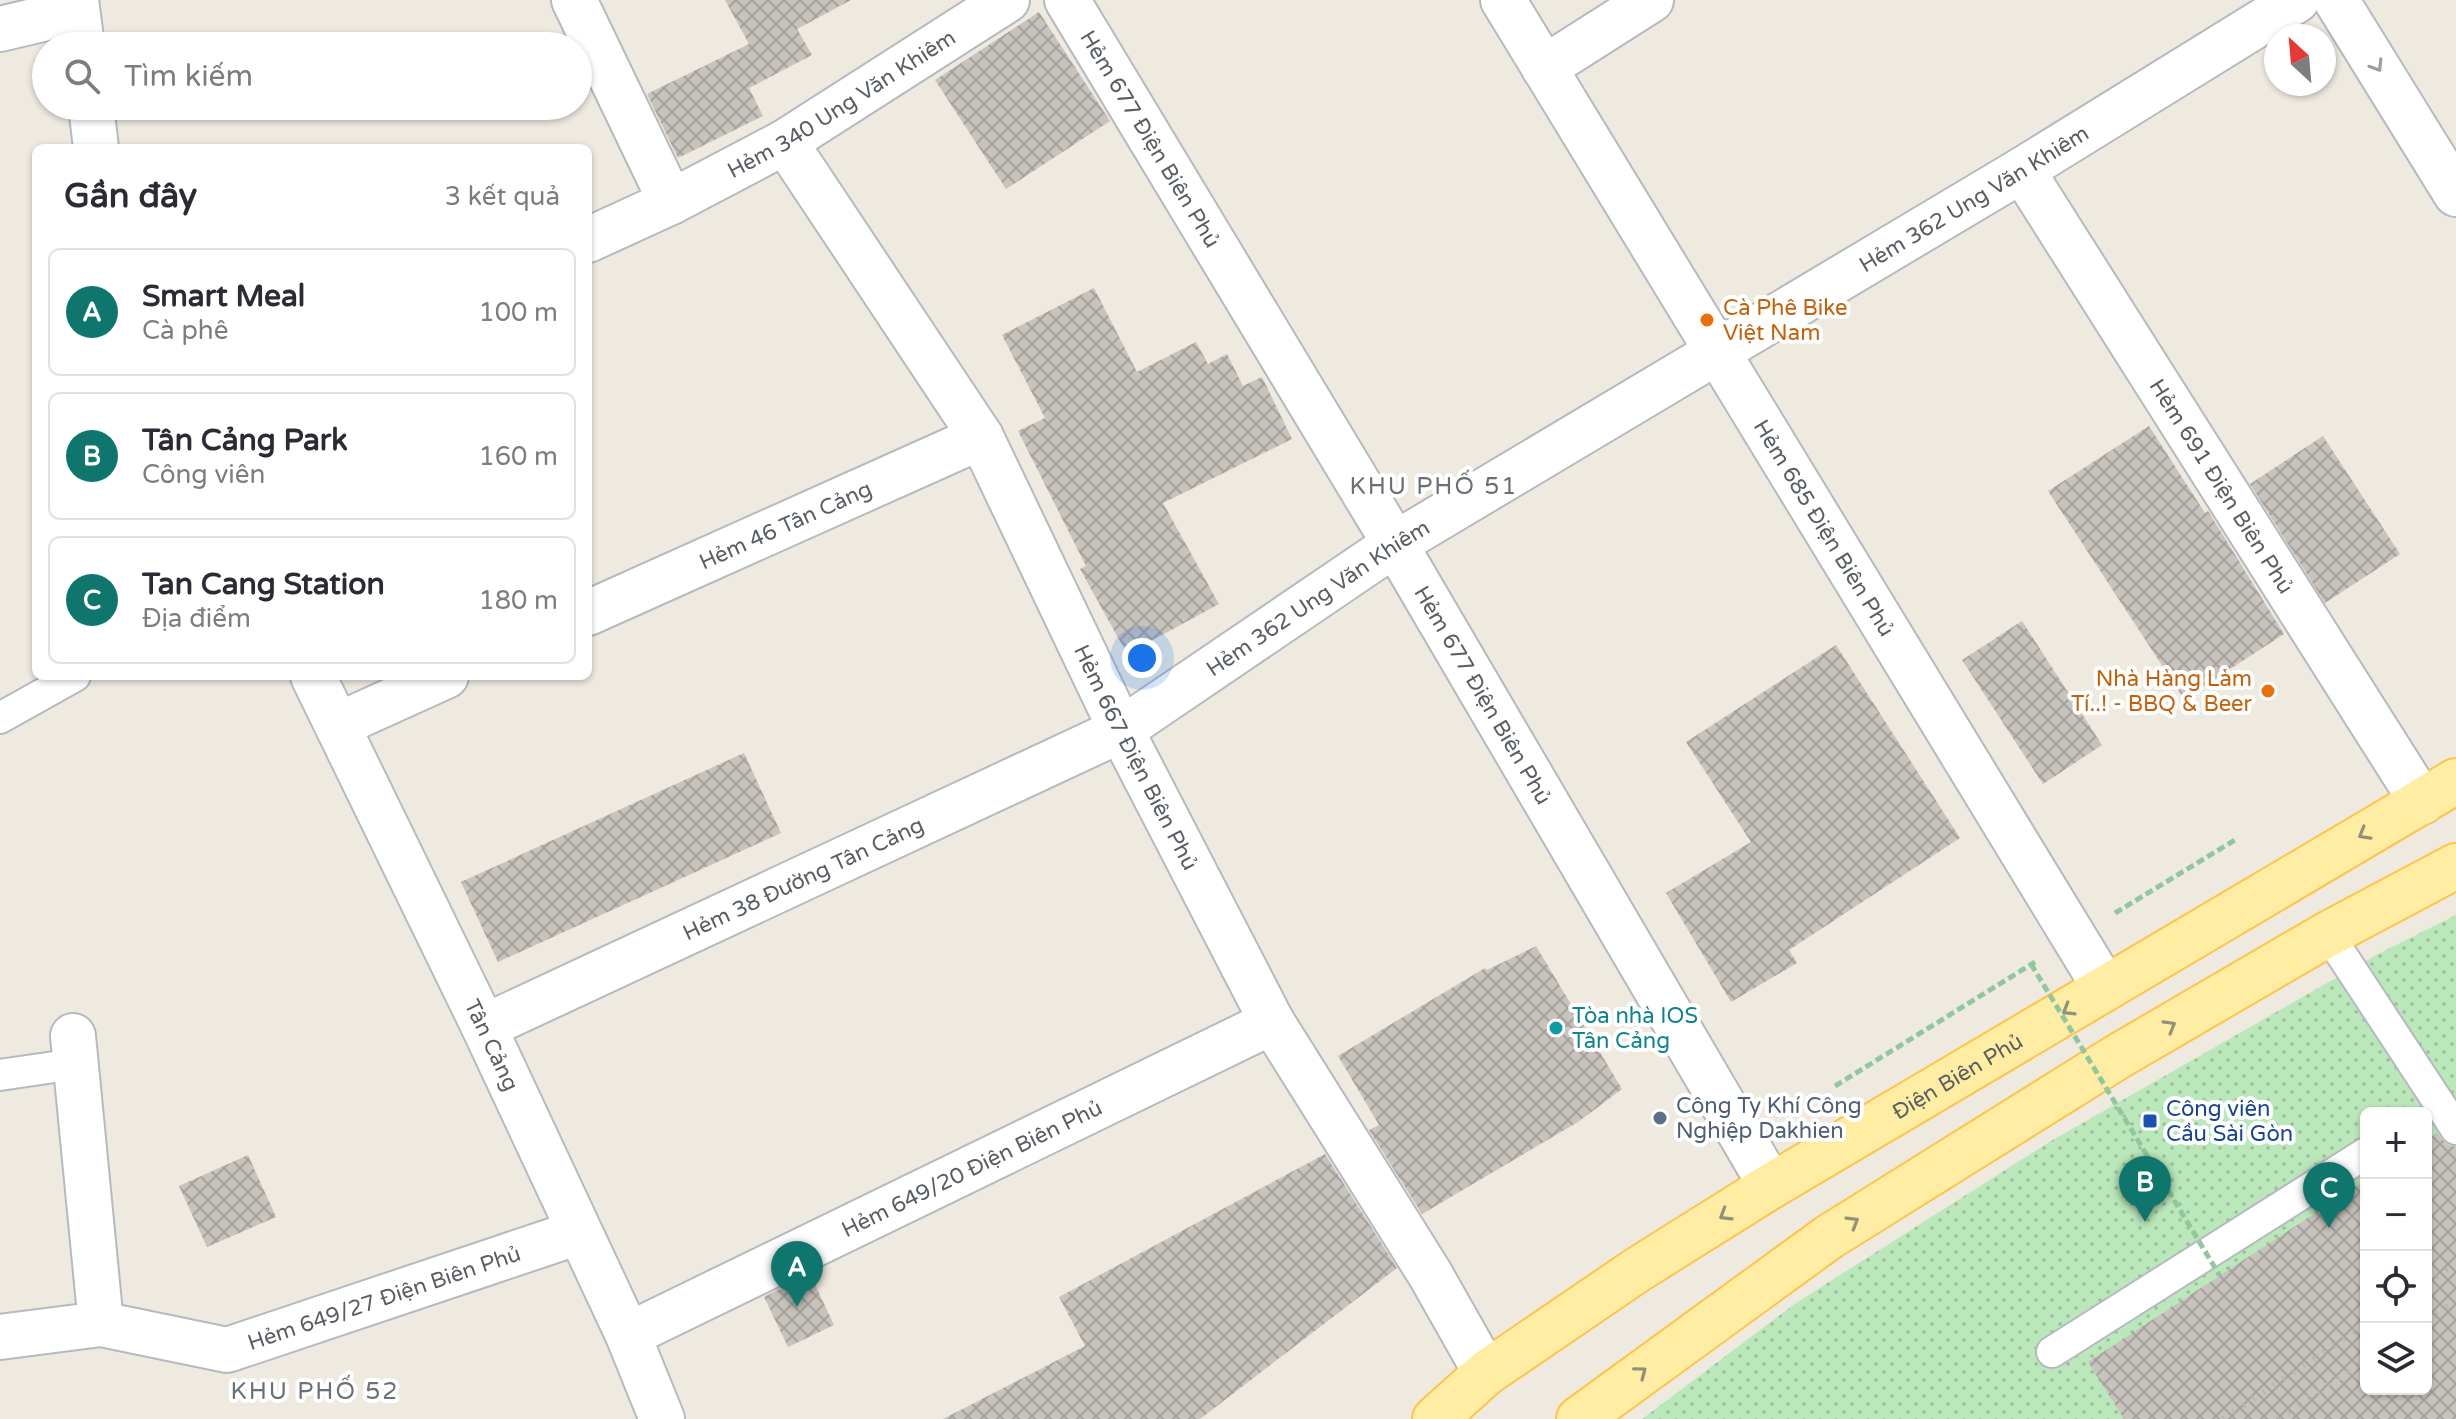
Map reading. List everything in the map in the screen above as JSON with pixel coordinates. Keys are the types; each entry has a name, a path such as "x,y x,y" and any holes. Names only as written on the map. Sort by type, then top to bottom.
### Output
{"main road":[{"name":"Điện Biên Phủ","path":"1435,1419 1486,1373 1637,1270 1771,1186 2439,791"},
{"path":"1579,1419 1829,1237 2117,1057 2328,934 2456,866"}],"street":[{"path":"574,0 589,32"},
{"name":"Hẻm 340 Ung Văn Khiêm","path":"592,238 671,202 785,142 1007,0"},
{"name":"Hẻm 677 Điện Biên Phủ","path":"1067,0 1395,544 1771,1186"},
{"name":"Hẻm 685 Điện Biên Phủ","path":"1503,0 2105,988"},
{"path":"1544,68 1651,0"},
{"name":"Hẻm 362 Ung Văn Khiêm","path":"1121,730 1395,544 2022,170 2297,0"},
{"path":"2336,0 2456,194"},
{"path":"0,29 78,19"},
{"path":"592,37 671,202"},
{"path":"93,120 96,144"},
{"name":"Hẻm 667 Điện Biên Phủ","path":"785,142 981,437 1121,730 1272,1022 1430,1274 1486,1373"},
{"name":"Hẻm 691 Điện Biên Phủ","path":"2022,170 2439,791"},
{"name":"Hẻm 46 Tân Cảng","path":"592,611 981,437"},
{"name":"Tân Cảng","path":"315,680 484,1027 628,1335 662,1419"},
{"path":"338,725 437,680"},
{"name":"Hẻm 38 Đường Tân Cảng","path":"484,1027 1121,730"},
{"name":"Hẻm 649/20 Điện Biên Phủ","path":"628,1335 1272,1022"},
{"path":"74,1050 101,1324"},
{"name":"Hẻm 649/27 Điện Biên Phủ","path":"0,1337 101,1324 227,1350 579,1232"}],"lane":[{"path":"0,718 68,680"},
{"path":"2328,934 2445,1111"},
{"path":"0,1075 74,1050"},
{"path":"2052,1352 2360,1157"}],"path":[{"path":"2113,915 2235,840"},
{"path":"1835,1086 2045,956"},
{"path":"2031,964 2220,1276"}],"green space":[{"path":"2456,915 2456,1419 1642,1419 1796,1303 2051,1141 2376,955"}],"building":[{"path":"725,0 851,0 797,29 812,55 749,88 763,116 678,158 647,94 749,44"},
{"path":"1039,12 1110,121 1006,189 935,80"},
{"path":"1094,288 1137,372 1196,342 1208,364 1227,354 1243,386 1262,377 1292,439 1163,503 1219,604 1127,654 1080,569 1086,566 1018,431 1045,418 1002,335"},
{"path":"2149,426 2205,513 2208,511 2284,634 2184,699 2048,491"},
{"path":"2323,436 2400,554 2325,603 2250,484"},
{"path":"2022,621 2102,745 2043,784 1962,660"},
{"path":"1836,645 1960,838 1789,950 1797,963 1731,1002 1666,893 1751,842 1686,742"},
{"path":"744,753 781,833 498,962 461,882"},
{"path":"1536,946 1622,1089 1578,1122 1422,1214 1369,1130 1379,1125 1338,1056 1485,968 1487,970"},
{"path":"2437,1133 2447,1145 2456,1147 2456,1419 2124,1419 2088,1362 2360,1184 2360,1395 2432,1395 2432,1137"},
{"path":"1325,1154 1397,1268 1200,1419 943,1419 1085,1346 1059,1297"},
{"path":"248,1155 276,1217 207,1247 179,1186"},
{"path":"810,1274 834,1325 788,1347 764,1297"}],"railway":[{"path":"2432,1280 2456,1264"},
{"path":"2432,1316 2456,1300"},
{"path":"2223,1419 2360,1328"},
{"path":"2278,1419 2360,1364"}],"place":[{"name":"Cà Phê Bike Việt Nam","path":"1707,320"},
{"name":"Nhà Hàng Làm Tí..! - BBQ & Beer","path":"2268,691"},
{"name":"Tòa nhà IOS Tân Cảng","path":"1556,1028"},
{"name":"Công Ty Khí Công Nghiệp Dakhien","path":"1660,1118"},
{"name":"Công viên Cầu Sài Gòn","path":"2150,1121"},
{"name":"Tân Cảng Park","path":"2145,1222"},
{"name":"Tan Cang Station","path":"2329,1228"},
{"name":"Smart Meal","path":"797,1307"}],"district":[{"name":"KHU PHỐ 51","path":"1434,486"},
{"name":"KHU PHỐ 52","path":"315,1391"}]}
